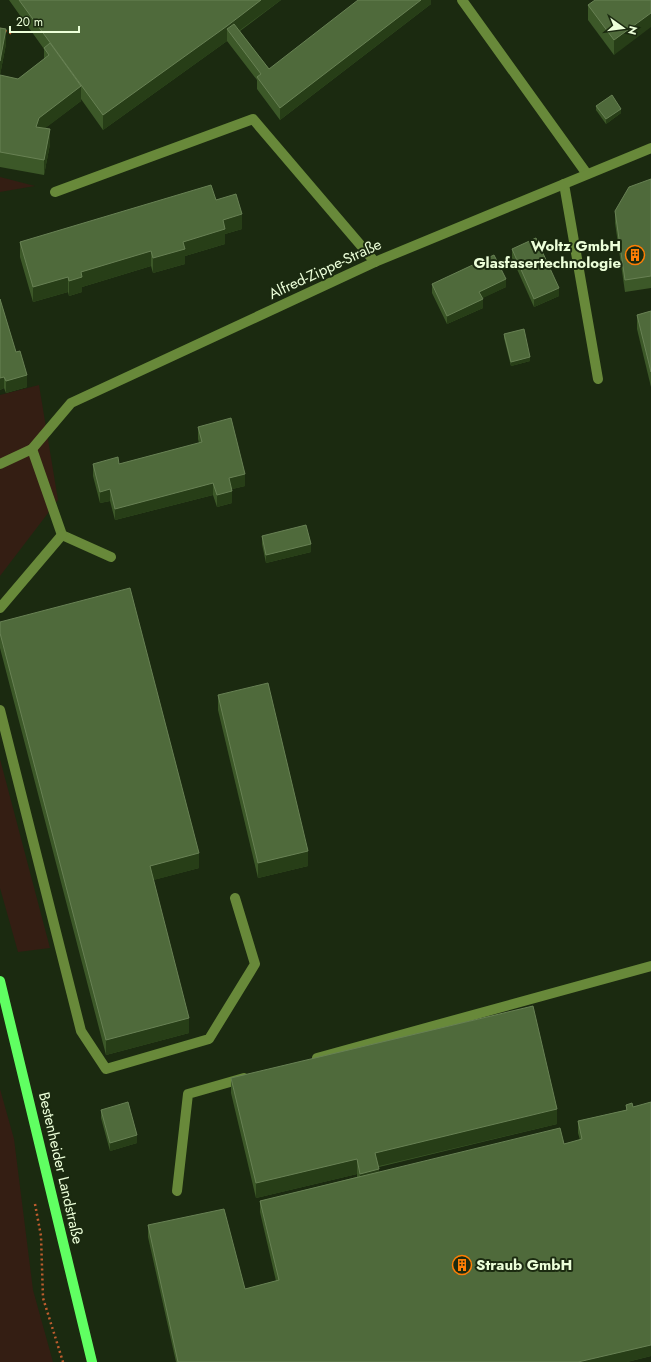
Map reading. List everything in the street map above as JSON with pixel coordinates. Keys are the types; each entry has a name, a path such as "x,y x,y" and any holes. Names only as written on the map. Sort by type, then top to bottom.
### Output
{"main road":[{"name":"Bestenheider Landstraße","path":"0,981 92,1362"}],"street":[{"path":"462,0 587,174"},
{"path":"55,192 253,119 375,262"},
{"name":"Alfred-Zippe-Straße","path":"32,449 71,403 375,262 651,148"},
{"path":"564,184 598,379"},
{"path":"0,464 32,449 62,535 110,558"},
{"path":"0,608 62,535"},
{"path":"0,710 81,1031 106,1069 209,1039 255,964 235,898"},
{"path":"309,1060 651,966"},
{"path":"177,1191 188,1094 256,1075"}],"path":[{"path":"0,29 13,34"},
{"path":"33,1198 41,1236 43,1298 63,1362"}],"shaded area":[{"path":"0,177 35,186 0,192"},
{"path":"39,385 58,500 0,576 0,395"},
{"path":"0,759 50,948 18,952 0,888"},
{"path":"0,1089 14,1139 33,1290 53,1362 0,1362"}],"building":[{"path":"19,0 261,0 103,115"},
{"path":"358,0 421,0 280,108 257,77 261,74 227,29 234,24 269,69"},
{"path":"595,0 651,0 651,13 614,40 588,5"},
{"path":"0,28 6,29 0,61"},
{"path":"50,43 81,86 39,118 36,127 50,129 44,160 0,152 0,75 18,79 49,55 44,48"},
{"path":"612,95 621,109 606,119 596,106"},
{"name":"Woltz GmbH Glasfasertechnologie","path":"651,179 651,276 625,280 615,211 629,187"},
{"path":"211,185 216,200 236,194 242,214 223,220 225,229 183,242 185,249 153,258 151,251 81,272 82,277 69,281 68,277 33,287 20,242"},
{"path":"536,238 559,288 534,299 512,249"},
{"path":"494,255 506,279 479,292 483,299 447,316 432,284"},
{"path":"0,299 16,352 20,351 27,375 6,381 4,377 0,378"},
{"path":"651,311 651,372 637,315"},
{"path":"524,329 530,357 511,362 504,334"},
{"path":"231,418 245,474 229,478 232,491 217,495 213,483 115,509 110,489 100,492 93,464 118,457 119,464 202,442 198,427"},
{"path":"306,525 311,544 266,555 262,536"},
{"path":"130,588 199,853 150,866 189,1018 106,1040 0,633 0,622"},
{"path":"268,683 308,851 258,863 218,695"},
{"path":"533,1006 557,1109 375,1153 379,1169 360,1174 357,1159 256,1183 231,1078"},
{"path":"128,1102 137,1135 110,1143 101,1110"},
{"name":"Straub GmbH","path":"651,1102 651,1345 578,1362 178,1362 148,1225 224,1209 245,1289 279,1280 260,1201 560,1128 564,1144 582,1139 578,1121 627,1110 626,1105 632,1103 633,1107"}],"place":[{"name":"Woltz GmbH Glasfasertechnologie","path":"635,255"},
{"name":"Straub GmbH","path":"462,1265"}]}
